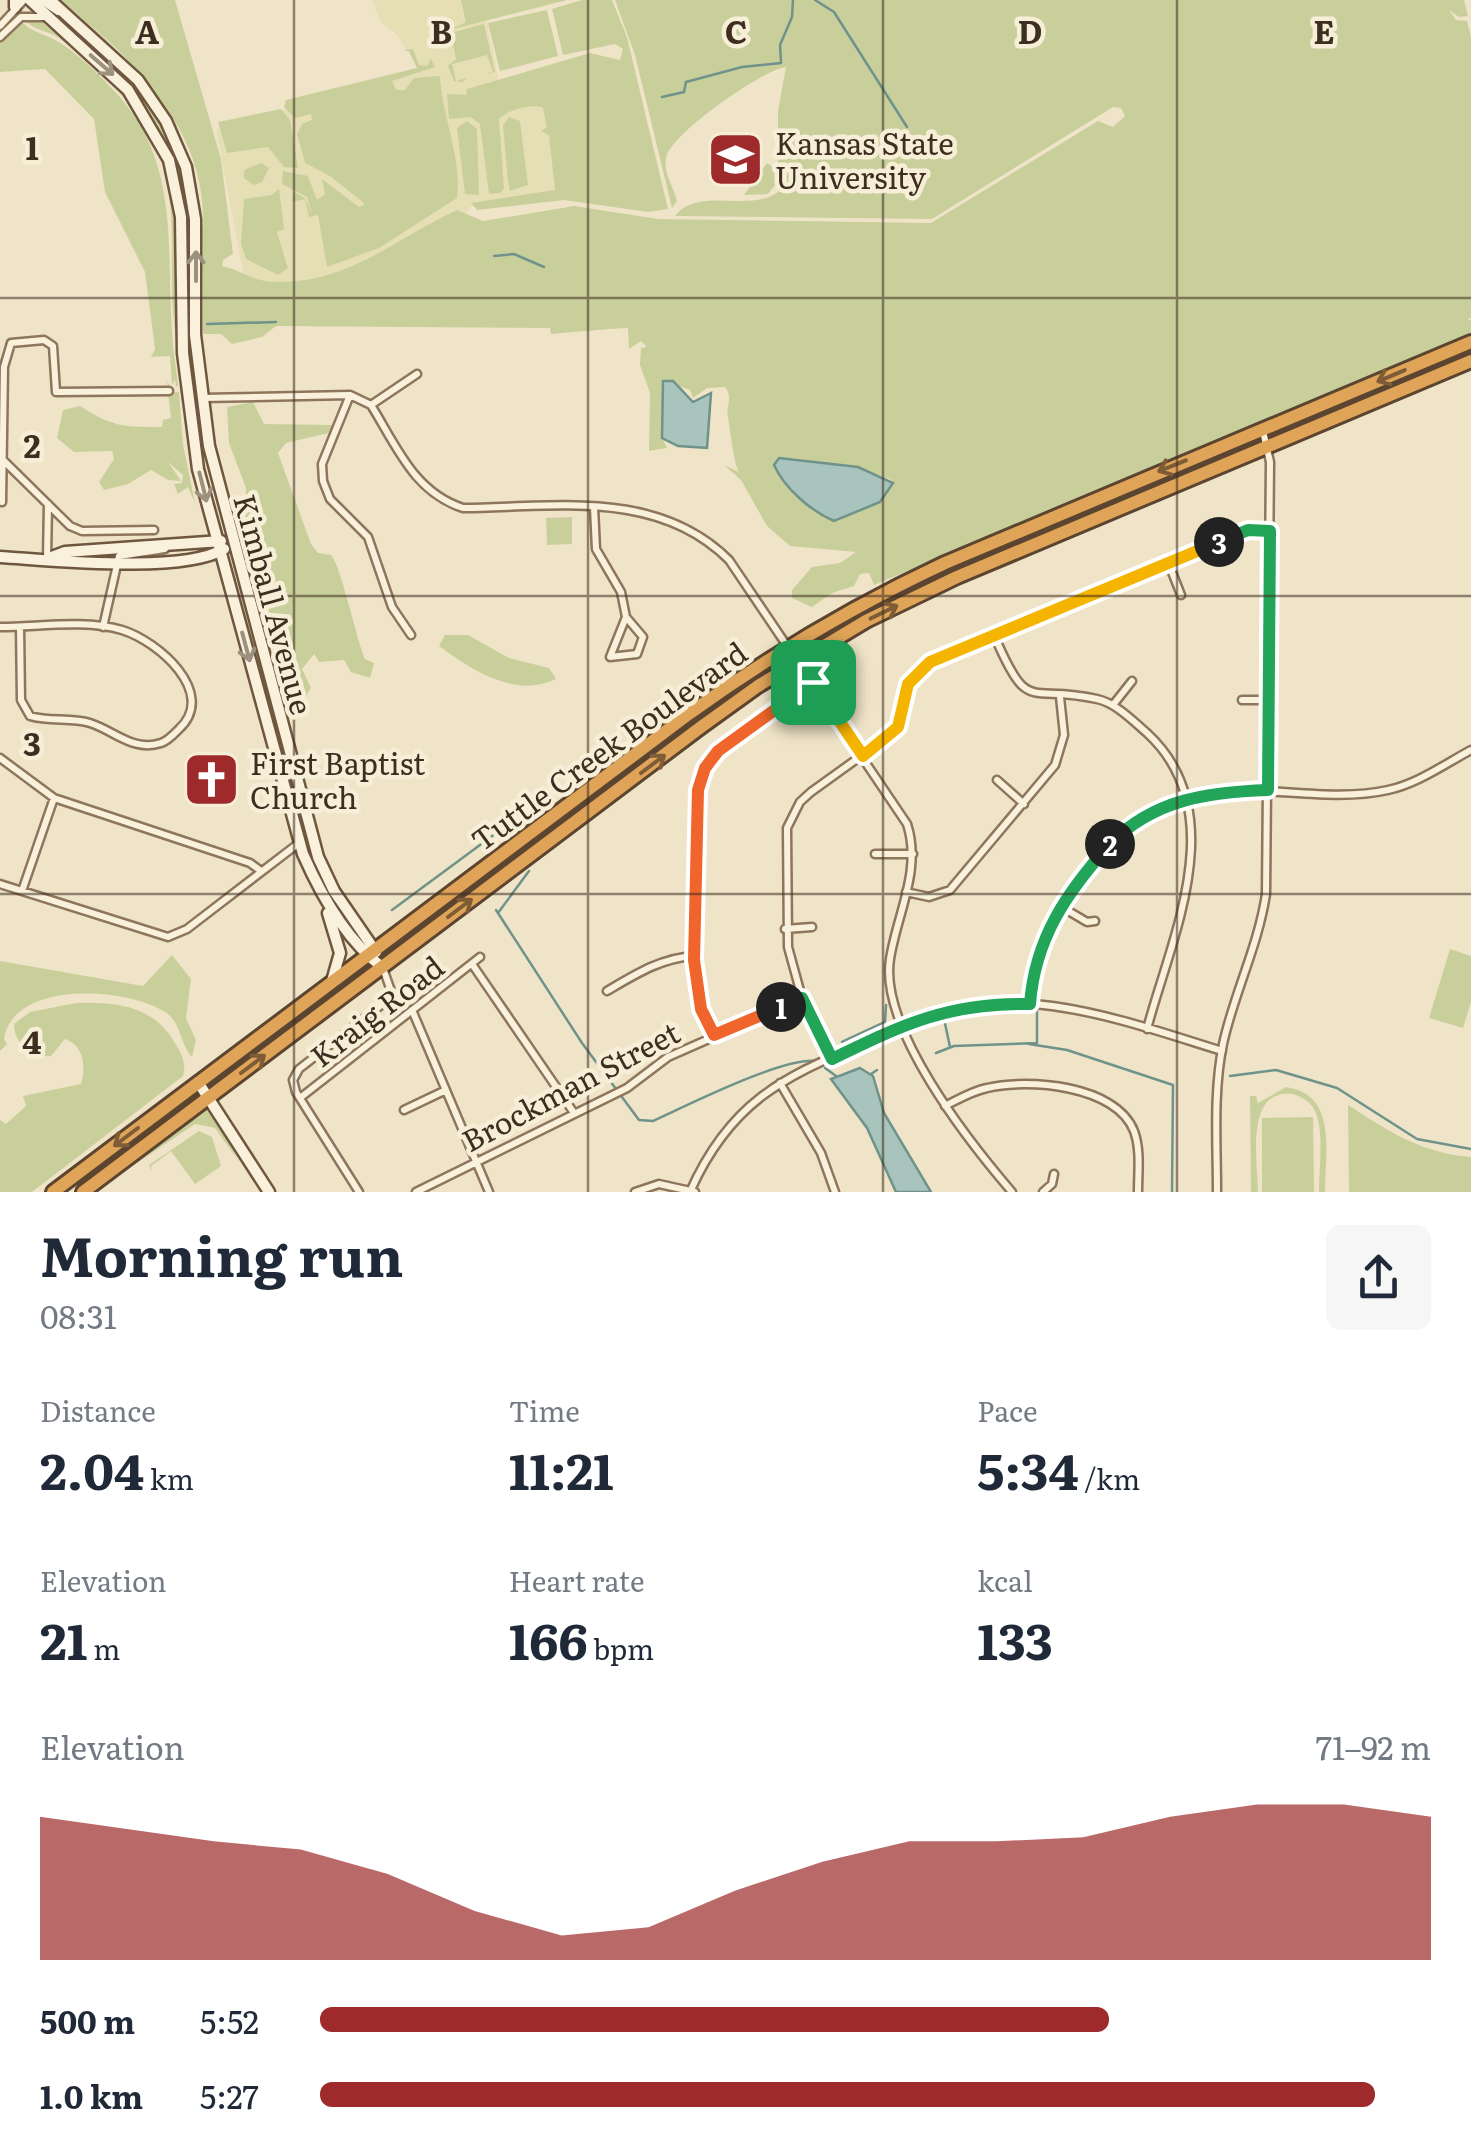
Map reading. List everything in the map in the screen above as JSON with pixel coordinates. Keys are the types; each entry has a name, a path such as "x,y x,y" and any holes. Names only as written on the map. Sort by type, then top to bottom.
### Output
{"highway":[{"name":"Tuttle Creek Boulevard","path":"53,1192 690,712 789,646 929,570 1471,342"},
{"name":"Tuttle Creek Boulevard","path":"84,1192 701,728 799,660 957,577 1471,361"}],"main road":[{"name":"Kimball Avenue","path":"50,0 146,90 186,166 195,219 195,335 201,398 232,542 310,834 334,891 371,952"},
{"name":"Kimball Avenue","path":"21,2 48,18 128,90 163,146 179,199 181,298 194,450 219,546 300,843 319,888 382,967"},
{"path":"181,298 194,393 201,398"},
{"path":"0,557 48,558 68,564 117,562 232,542"},
{"path":"48,558 65,552 219,546"},
{"path":"319,888 340,952 340,964 331,983"},
{"path":"198,1082 269,1192"}],"street":[{"path":"40,0 68,17"},
{"path":"0,26 21,2"},
{"path":"0,38 20,17 48,18"},
{"path":"2,502 5,349 17,340 44,340 53,346 56,392 168,390"},
{"path":"371,404 416,374"},
{"path":"201,398 350,394 371,404 419,484 438,500 464,508 642,509 665,516 714,546 799,660 906,824 913,854 889,962 892,998 945,1106 1012,1192"},
{"path":"350,394 338,433 322,464 322,481 330,498 368,537 392,607 411,634"},
{"path":"1217,1192 1222,1052 1263,914 1270,531 1269,446 1262,429"},
{"path":"2,460 70,526 82,531 154,530"},
{"path":"48,502 48,558"},
{"path":"594,506 596,549 621,592 626,617 610,657 633,656 641,649 642,633 626,617"},
{"path":"832,1059 802,998 785,929 785,840 792,816 811,792 898,727 908,684 919,670 1248,530 1270,531"},
{"path":"102,627 117,562 127,553 178,545"},
{"path":"1168,562 1181,595"},
{"path":"0,627 20,627 102,627 144,640 169,660 189,686 194,703 189,720 161,743 137,746 87,722 52,722 30,716 21,700 20,627"},
{"path":"994,635 1017,684 1028,693 1099,699 1157,743 1186,798 1186,902 1147,1029"},
{"path":"1113,706 1132,681"},
{"path":"714,1035 701,1009 694,956 696,802 705,768 718,751 813,682"},
{"path":"906,892 929,897 950,890 1024,804 1061,752 1060,697"},
{"path":"1242,700 1267,700"},
{"path":"1030,1004 1038,952 1060,906 1114,839 1155,810 1217,791 1389,790 1471,750"},
{"path":"0,758 54,798 250,863 261,871"},
{"path":"996,780 1024,804"},
{"path":"22,891 54,798"},
{"path":"0,884 168,937 188,929 310,834"},
{"path":"875,854 913,854"},
{"path":"1060,906 1087,922 1095,921"},
{"path":"785,929 812,927"},
{"path":"607,990 648,967 694,956"},
{"name":"Kraig Road","path":"300,1098 480,957"},
{"path":"472,964 574,1113"},
{"path":"359,1192 300,1098 293,1080 299,1069 389,999 391,991 382,967"},
{"name":"Brockman Street","path":"416,1192 627,1088 658,1064 714,1035 802,998"},
{"path":"635,1192 659,1184 692,1191 721,1135 755,1098 903,1025 957,1008 1030,1004 1082,1010 1222,1052"},
{"path":"412,1010 489,1192"},
{"path":"780,1084 821,1154 835,1192"},
{"path":"945,1106 986,1088 1022,1086 1092,1095 1129,1114 1138,1149 1138,1192"},
{"path":"404,1110 446,1090"},
{"path":"1043,1192 1052,1184 1054,1174"}],"shaded area":[{"path":"372,0 483,0 498,79 554,96 563,193 475,202 464,215 253,324 216,129 421,71 396,34 381,22"}],"green space":[{"name":"Kansas State University","path":"56,0 88,23 61,0 175,0 221,159 233,254 223,260 222,266 260,280 293,281 343,270 457,210 483,221 574,206 658,219 931,223 1098,121 1113,127 1125,116 1121,108 1113,107 932,219 675,216 697,203 753,200 778,192 778,111 786,67 759,78 721,103 674,144 666,161 677,201 672,208 635,55 615,0 1464,0 1468,16 1459,17 1449,10 1456,20 1467,21 1471,37 1471,318 1467,320 1471,320 1471,334 874,585 869,573 860,574 854,586 832,593 812,607 792,598 792,590 812,567 840,563 856,552 790,546 767,526 741,480 724,465 739,472 725,387 707,388 693,398 690,390 663,381 662,438 667,448 649,451 650,393 640,365 641,348 647,347 641,341 629,349 628,328 551,334 550,328 276,326 262,337 232,344 221,334 203,334 203,229 202,304 198,205 180,142 147,89","holes":["153,90 178,127 193,158 201,192 203,228 196,181 183,141","791,458 856,467 892,480 883,496 869,507 834,521 803,502 776,470 777,460"]},
{"path":"461,0 567,0 449,30 466,22"},
{"path":"582,0 612,0 627,37 668,209 648,212 564,200 477,210 471,203 555,190 549,135 541,131 547,127 543,108 520,108 499,119 504,188 501,193 489,194 480,124 471,117 449,119 447,94 466,95 467,89 590,53 620,60 623,49 615,44 563,55 552,9"},
{"path":"547,10 558,56 500,71 488,23"},
{"path":"40,20 80,55 59,38 26,21"},
{"path":"22,22 64,45 97,73 139,123 152,150 166,208 178,386 173,387 175,380 172,385 170,356 151,357 155,349 145,272 105,192 94,119 45,69 0,72 0,42"},
{"path":"484,24 495,72 486,74 493,71 487,55 452,64 456,81 467,78 462,82 454,81 448,66 456,59 451,33"},
{"path":"413,49 419,65 427,66 431,59 435,67 392,81 396,90 405,90 414,78 440,76 457,167 457,198 379,248 327,267 318,215 309,217 305,199 292,202 294,192 305,198 312,214 307,197 282,184 283,171 308,176 317,200 325,194 322,179 359,207 365,204 330,176 305,163 297,134 302,124 312,120 311,114 295,118 284,107 286,100 417,68 409,51 402,50"},
{"path":"91,64 130,98 162,154 177,212 177,345 171,213 158,152 142,122"},
{"path":"122,74 147,98 165,125 177,154 188,218 192,317 177,171 151,115"},
{"path":"281,109 290,120 298,168 284,167 268,147 227,153 218,122"},
{"path":"509,117 520,121 528,185 510,191 503,125"},
{"path":"467,121 477,129 479,195 465,194 457,128"},
{"path":"261,163 269,168 262,182 254,185 244,178 244,170"},
{"path":"767,163 776,169 775,185 768,194 744,195"},
{"path":"279,189 284,229 277,232 288,268 278,275 246,259 241,244 244,199 272,195"},
{"path":"179,392 183,445 195,503 188,487 178,494 174,484 182,483 183,475 168,462 181,481 168,480 151,470 128,484 104,490 99,482 114,459 112,451 74,452 57,438 63,410 80,406 119,424 162,427 163,420 171,418 168,393"},
{"path":"253,402 264,424 333,425 333,432 286,443 278,453 311,544 318,553 331,555 335,562 365,659 374,663 370,678 351,672 344,660 319,662 314,654 302,669 311,688 302,702 286,669 245,533 246,488 229,443 227,407"},
{"path":"572,517 572,544 547,545 546,518"},
{"path":"445,635 468,635 509,658 549,668 556,679 525,686 494,679 439,646"},
{"path":"1450,949 1471,956 1471,1002 1463,1028 1429,1018"},
{"path":"172,955 191,979 186,1018 196,1040 192,1057 174,1021 165,1012 125,997 99,994 49,998 27,1006 12,1020 4,1039 7,1044 0,1051 0,961 143,986"},
{"path":"76,1003 118,1005 154,1019 181,1053 183,1076 32,1192 0,1192 0,1120 6,1124 26,1106 23,1096 81,1084 83,1071 80,1051 71,1042 65,1039 51,1056 37,1055 17,1038 14,1024 30,1012"},
{"path":"1286,1087 1303,1092 1321,1113 1326,1143 1325,1192 1319,1192 1316,1113 1306,1100 1292,1094 1277,1095 1266,1103 1260,1115 1256,1147 1258,1192 1251,1192 1250,1096 1256,1096 1258,1103"},
{"path":"1348,1105 1421,1146 1471,1157 1471,1192 1349,1192"},
{"path":"205,1110 211,1111 238,1160 215,1128 195,1124 94,1192"},
{"path":"1313,1117 1314,1192 1262,1192 1262,1118"},
{"path":"199,1131 212,1137 221,1166 195,1184 171,1151 151,1166 152,1171 149,1165"}],"water":[{"path":"663,381 673,381 693,402 711,393 707,448 678,446 662,438"},
{"path":"779,458 858,467 893,483 880,502 834,521 792,491 774,465"},
{"path":"860,1068 873,1076 884,1113 931,1192 896,1192 867,1128 831,1079"}],"waterway":[{"path":"662,97 684,92 686,82 742,67 781,63 780,45 792,17 793,0"},
{"path":"815,0 834,12 907,127"},
{"path":"494,256 514,254 544,267"},
{"path":"207,324 276,322"},
{"path":"392,910 503,828"},
{"path":"498,913 529,871"},
{"path":"496,910 582,1043 639,1120 653,1121 780,1067 815,1061"},
{"path":"842,1042 885,1022 886,1005"},
{"path":"936,1053 954,1046 1037,1043 1037,1009"},
{"path":"943,1014 950,1047"},
{"path":"1029,1044 1067,1050 1173,1085 1172,1192"},
{"path":"825,1068 836,1076"},
{"path":"871,1074 877,1070"},
{"path":"1230,1076 1276,1070 1337,1088 1417,1139 1471,1149"}],"place":[{"name":"Kansas State University","path":"736,159"},
{"name":"First Baptist Church","path":"211,779"}],"route":[{"path":"1248,530 1270,531 1268,790 1217,791 1186,798 1155,810 1114,839 1053,918 1038,952 1030,1004 993,1003 924,1015 832,1059 802,998 714,1035 701,1009 694,960 696,802 705,768 718,751 813,682 863,756 898,727 908,684 930,662 1248,530"}]}
